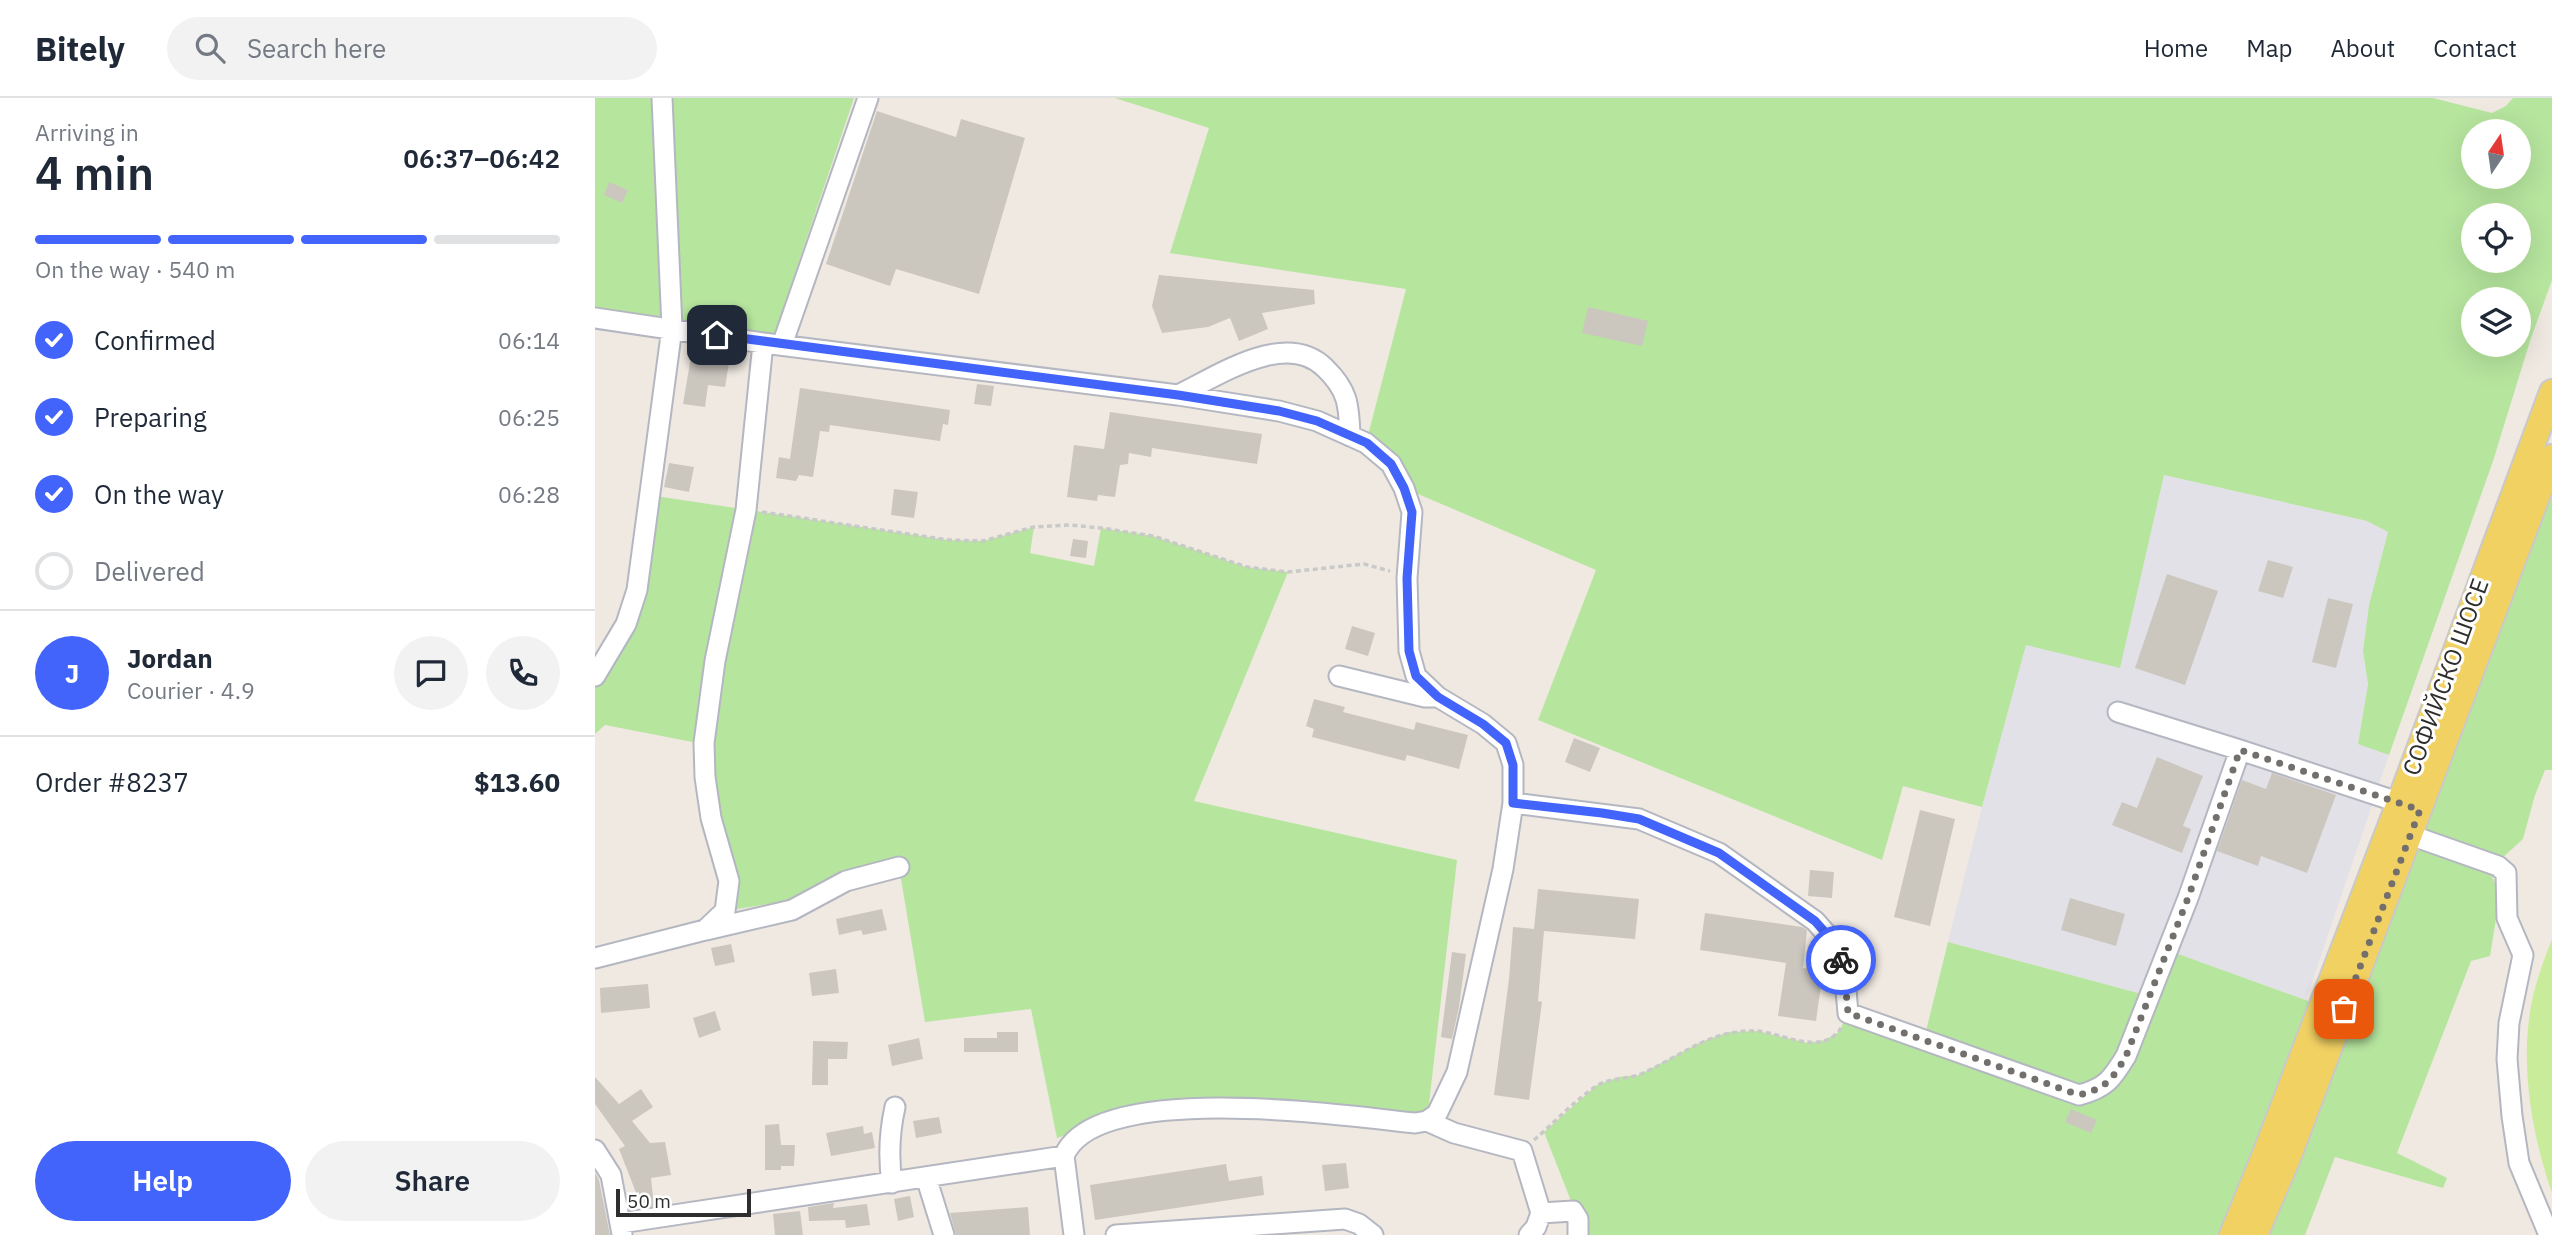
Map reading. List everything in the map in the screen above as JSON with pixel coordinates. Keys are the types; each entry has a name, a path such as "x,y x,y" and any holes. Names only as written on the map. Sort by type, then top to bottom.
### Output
{"main road":[{"name":"СОФИЙСКО ШОСЕ","path":"2255,1235 2288,1158 2410,835 2410,806 2552,392"},
{"name":"СОФИЙСКО ШОСЕ","path":"2232,1235 2552,457"}],"street":[{"path":"595,676 626,624 637,590 672,328 662,98"},
{"path":"705,930 725,911 729,881 711,818 703,743 715,661 746,510 772,344 868,98"},
{"path":"595,318 772,344 1178,395 1279,411 1317,421 1367,443 1391,464 1404,488 1412,512 1407,578 1409,651 1416,676 1438,697 1483,724 1506,743 1513,765 1513,803 1503,869 1457,1072 1437,1114 1427,1121 1415,1123 1297,1111 1189,1108 1132,1113 1096,1125 1068,1145 1064,1156 1074,1235"},
{"path":"1178,395 1255,358 1290,352 1317,359 1338,380 1348,400 1350,436"},
{"path":"1339,676 1425,697 1438,697"},
{"path":"2118,712 2410,806"},
{"path":"1513,803 1639,819 1719,853 1815,921 1831,939 1844,968 1848,1013 2079,1095 2095,1091 2113,1079 2126,1056 2188,898 2240,750"},
{"path":"2410,835 2498,866 2506,873 2507,918 2523,956 2509,1023 2507,1059 2512,1116 2519,1163 2549,1235"},
{"path":"595,958 792,910 846,881 899,867"},
{"path":"892,1183 888,1135 895,1107"},
{"path":"1427,1121 1454,1133 1522,1151 1541,1213 1536,1227 1529,1235"},
{"path":"595,1150 611,1175 621,1229 1064,1156"},
{"path":"926,1177 944,1235"},
{"path":"1541,1213 1573,1211 1578,1219 1579,1235"},
{"path":"1116,1235 1345,1219 1359,1224 1373,1235"}],"path":[{"path":"746,510 948,540 983,541 1034,527 1101,528 1153,536 1247,567 1288,572 1364,564 1407,578"},
{"path":"1522,1151 1597,1085 1619,1077 1639,1075 1701,1042 1728,1032 1758,1031 1808,1043 1825,1040 1839,1032 1848,1013"}],"shaded area":[{"path":"2164,475 2367,521 2388,532 2369,605 2363,651 2368,684 2358,743 2389,755 2306,1000 2168,951 2149,996 1948,942 2026,645 2120,667"}],"green space":[{"path":"595,98 854,98 771,344 595,318"},
{"path":"1115,98 2433,98 2492,113 2506,106 2513,98 2552,98 2552,280 2531,338 2531,287 2461,287 2461,357 2525,357 2493,461 2389,755 2358,744 2368,684 2363,651 2369,605 2388,532 2367,521 2164,475 2120,668 2026,645 1982,807 1903,786 1882,860 1538,720 1596,570 1404,488 1366,443 1406,289 1170,253 1209,128"},
{"path":"2552,457 2552,770 2545,770 2523,839 2489,870 2500,894 2490,956 2471,961 2397,1153 2447,1178 2443,1188 2335,1157 2305,1235 2255,1235"},
{"path":"649,495 948,540 983,541 1034,527 1030,553 1094,566 1101,528 1153,536 1246,567 1288,572 1194,801 1457,860 1427,1121 1190,1108 1096,1125 1057,1138 1031,1009 925,1022 899,867 818,896 725,911 703,744 605,725 595,734 595,675 626,624"},
{"path":"2552,939 2552,1193 2534,1124 2527,1053 2533,997"},
{"path":"1948,942 2149,996 2167,950 2322,1006 2232,1235 1578,1235 1578,1219 1544,1132 1597,1085 1619,1077 1639,1075 1701,1042 1728,1032 1758,1031 1808,1043 1825,1040 1839,1032 1848,1013 1924,1039"}],"building":[{"path":"877,111 956,137 961,119 1025,138 979,294 896,269 890,286 826,264"},
{"path":"609,182 628,190 622,203 604,195"},
{"path":"1159,275 1314,290 1315,304 1262,313 1268,329 1239,341 1230,318 1208,327 1162,333 1152,306"},
{"path":"1588,307 1648,321 1642,346 1582,333"},
{"path":"693,345 731,351 725,387 708,385 705,407 683,404"},
{"path":"977,384 994,386 991,406 974,404"},
{"path":"800,388 950,410 948,425 943,424 940,441 830,425 829,432 820,431 813,477 799,475 796,481 776,478 779,457 790,459"},
{"path":"1110,412 1262,434 1257,464 1152,448 1151,457 1129,453 1128,464 1120,465 1115,497 1098,495 1097,501 1067,497 1074,445 1104,449"},
{"path":"669,463 694,467 689,492 664,487"},
{"path":"894,489 918,492 914,518 891,515"},
{"path":"1073,539 1088,541 1086,558 1070,556"},
{"path":"2268,560 2293,567 2283,598 2258,591"},
{"path":"2167,574 2218,591 2185,685 2135,668"},
{"path":"2328,598 2353,604 2336,668 2312,662"},
{"path":"1352,626 1375,633 1368,656 1345,649"},
{"path":"1314,699 1345,707 1343,712 1414,730 1416,722 1468,735 1459,769 1407,755 1405,761 1312,737 1314,729 1306,726"},
{"path":"1574,738 1600,748 1590,772 1565,762"},
{"path":"2157,757 2203,776 2183,826 2191,829 2182,853 2112,825 2122,802 2137,808"},
{"path":"2272,773 2336,795 2307,873 2261,856 2258,866 2217,851 2242,780 2266,789"},
{"path":"1920,810 1955,819 1930,926 1894,917"},
{"path":"1810,870 1834,872 1832,898 1808,896"},
{"path":"1538,889 1639,899 1635,939 1544,931 1538,1001 1542,1002 1529,1100 1494,1095 1513,927 1534,929"},
{"path":"2070,898 2125,914 2116,946 2061,930"},
{"path":"882,909 887,930 863,935 861,930 839,935 836,919"},
{"path":"1705,913 1802,927 1807,930 1803,968 1823,971 1816,1021 1778,1016 1786,963 1700,950"},
{"path":"731,944 735,962 715,966 711,948"},
{"path":"1452,952 1466,954 1452,1039 1441,1037"},
{"path":"836,969 839,993 812,996 809,973"},
{"path":"648,984 650,1008 601,1013 600,988"},
{"path":"715,1011 721,1030 699,1038 693,1018"},
{"path":"997,1032 1018,1032 1018,1052 964,1052 964,1038 997,1038"},
{"path":"919,1038 923,1059 892,1066 888,1045"},
{"path":"813,1041 848,1042 847,1059 828,1059 828,1085 812,1085"},
{"path":"595,1077 619,1104 641,1089 653,1107 632,1121 650,1143 665,1142 671,1175 651,1178 654,1206 642,1208 619,1149 625,1146 595,1104"},
{"path":"2071,1109 2097,1120 2091,1133 2065,1122"},
{"path":"939,1117 942,1133 916,1138 913,1121"},
{"path":"779,1124 781,1145 795,1145 794,1166 781,1166 781,1170 765,1170 765,1125"},
{"path":"863,1126 864,1134 872,1132 875,1148 831,1156 826,1133"},
{"path":"1346,1163 1349,1188 1325,1191 1322,1165"},
{"path":"1226,1164 1229,1181 1262,1176 1264,1195 1095,1220 1090,1185"},
{"path":"595,1173 599,1180 610,1235 595,1235"},
{"path":"910,1196 914,1217 898,1221 894,1199"},
{"path":"834,1203 833,1208 867,1204 870,1225 846,1228 845,1220 809,1221 808,1207"},
{"path":"1028,1207 1030,1235 956,1235 950,1213"},
{"path":"800,1211 803,1235 775,1235 773,1214"}],"way so far":[{"path":"1841,960 1848,1013 2079,1095 2095,1091 2113,1079 2126,1056 2188,898 2240,750 2420,810 2344,1009"}],"route":[{"path":"717,335 1178,395 1279,411 1317,421 1367,443 1391,464 1404,488 1412,512 1407,578 1409,651 1416,676 1438,697 1483,724 1506,743 1513,765 1513,803 1639,819 1719,853 1815,921 1831,939 1841,960"}]}
